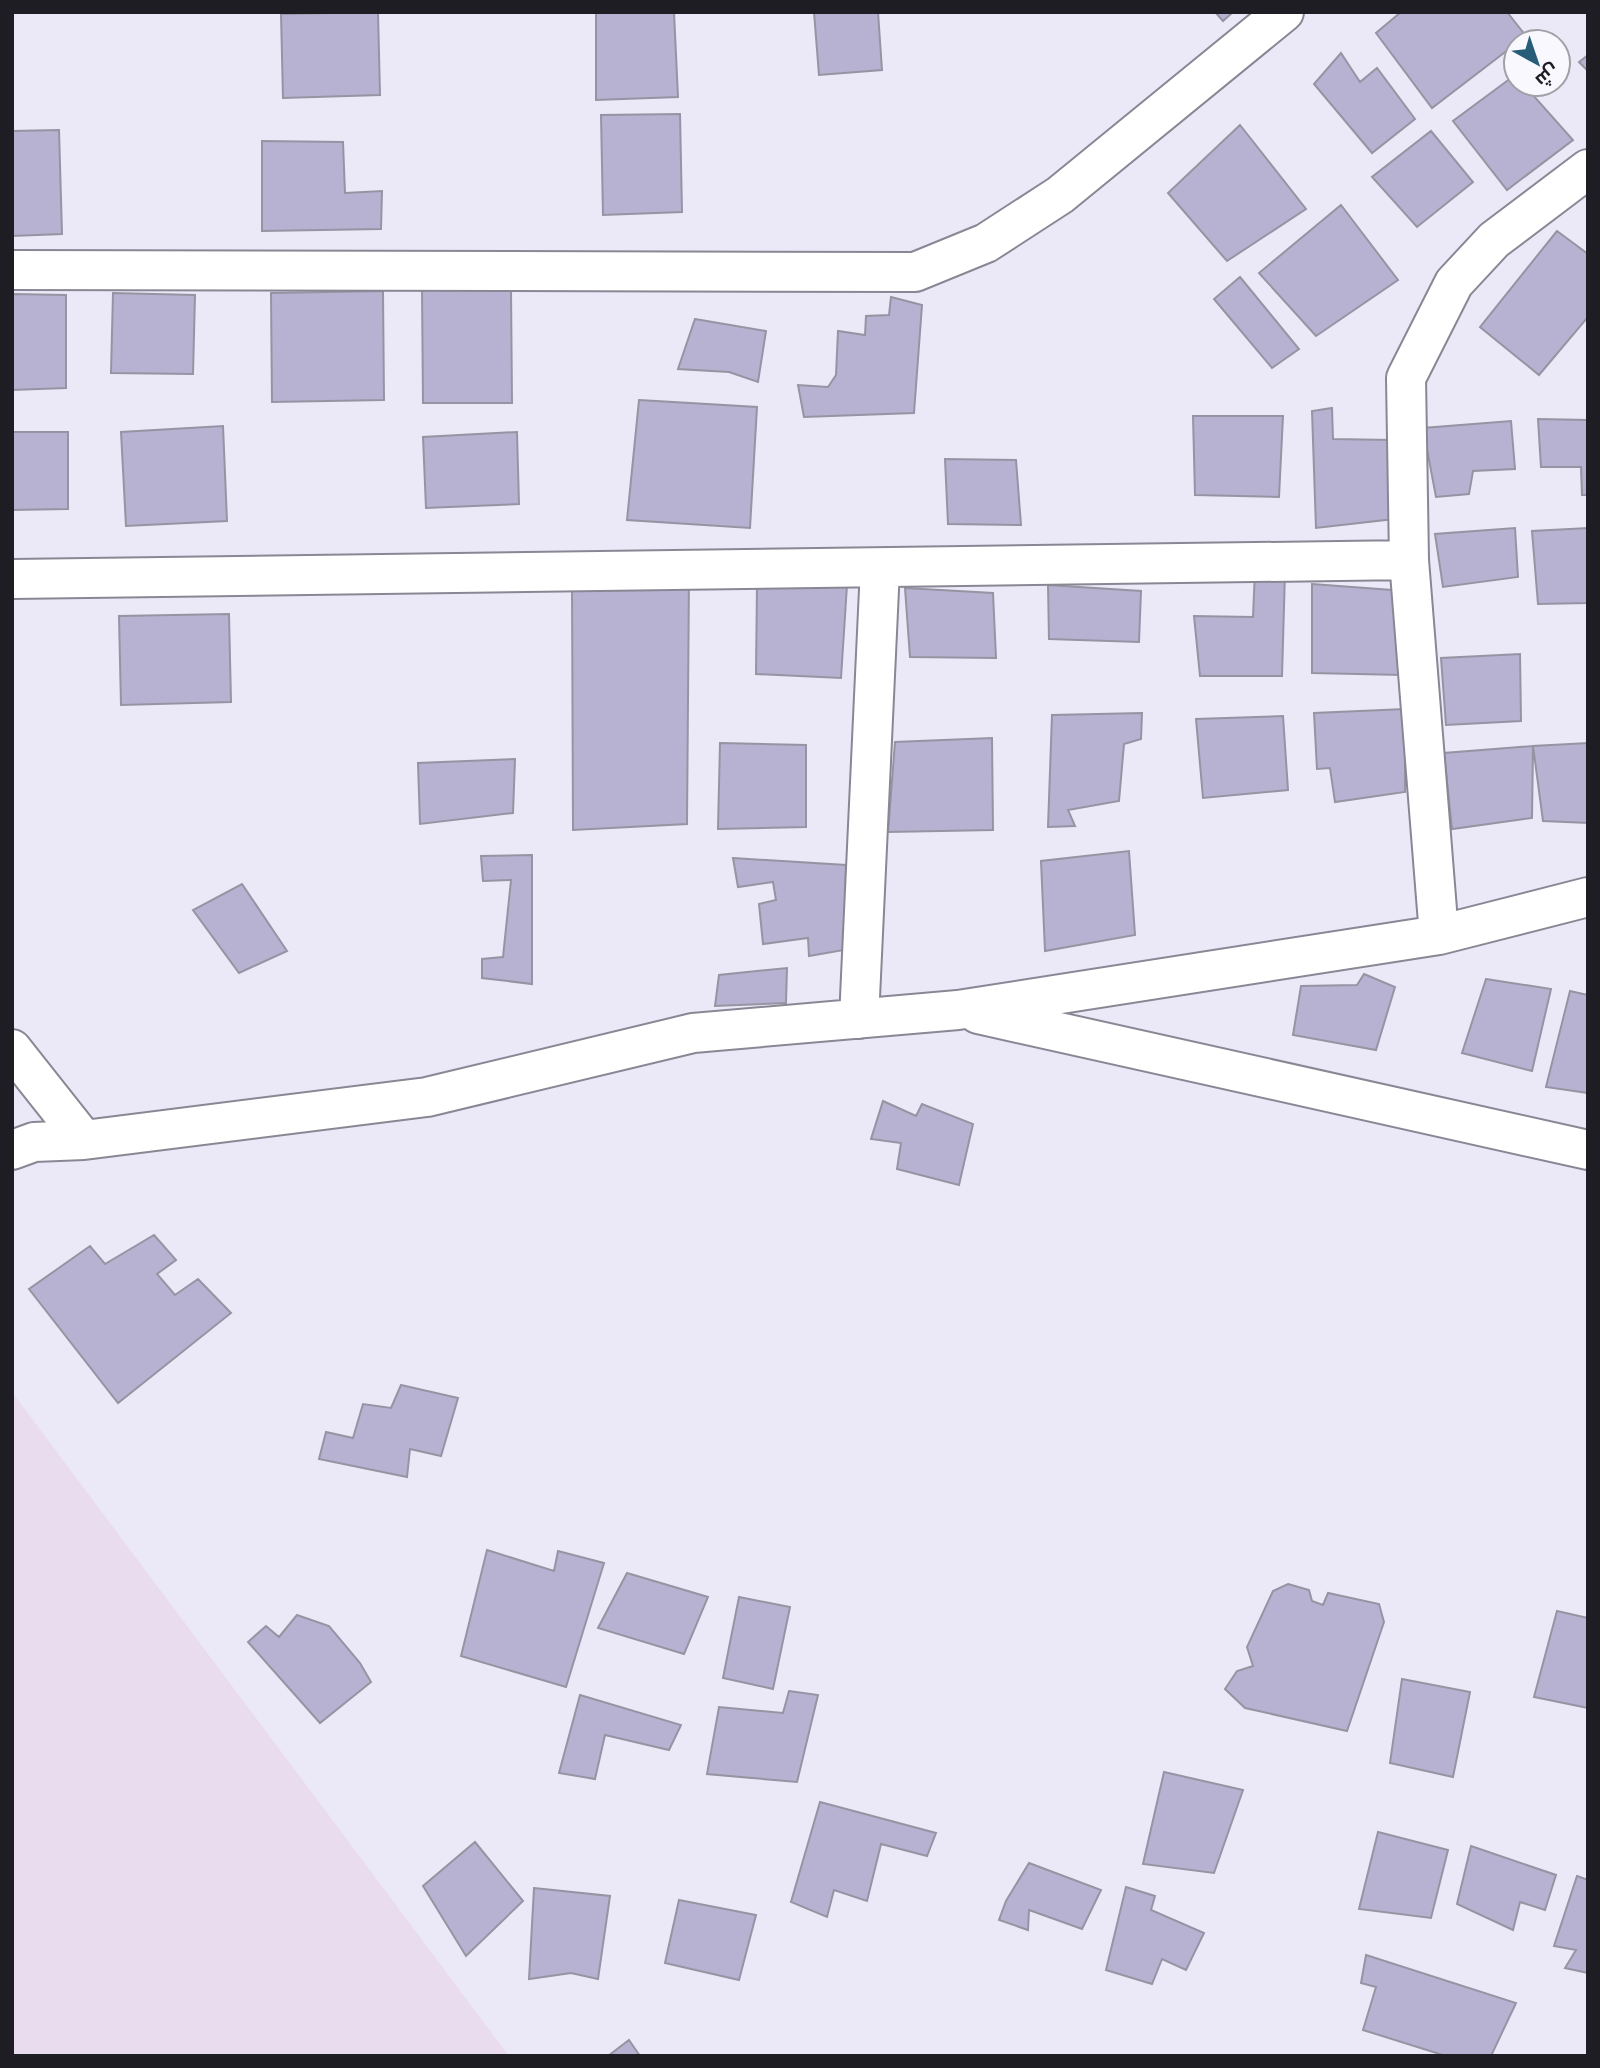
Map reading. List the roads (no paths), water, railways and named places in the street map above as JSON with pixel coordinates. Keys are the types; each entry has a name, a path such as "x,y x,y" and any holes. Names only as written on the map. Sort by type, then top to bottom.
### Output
{"street":[{"path":"12,270 915,272 986,243 1060,195 1284,12"},
{"path":"1439,935 1409,560 1406,377 1454,283 1494,240 1588,169"},
{"path":"12,579 1409,560"},
{"path":"859,1019 880,568"},
{"path":"12,1150 34,1142 84,1140 427,1097 694,1033 958,1010 1439,935 1588,897"},
{"path":"958,1010 1588,1150"},
{"path":"12,1049 84,1140"}]}
